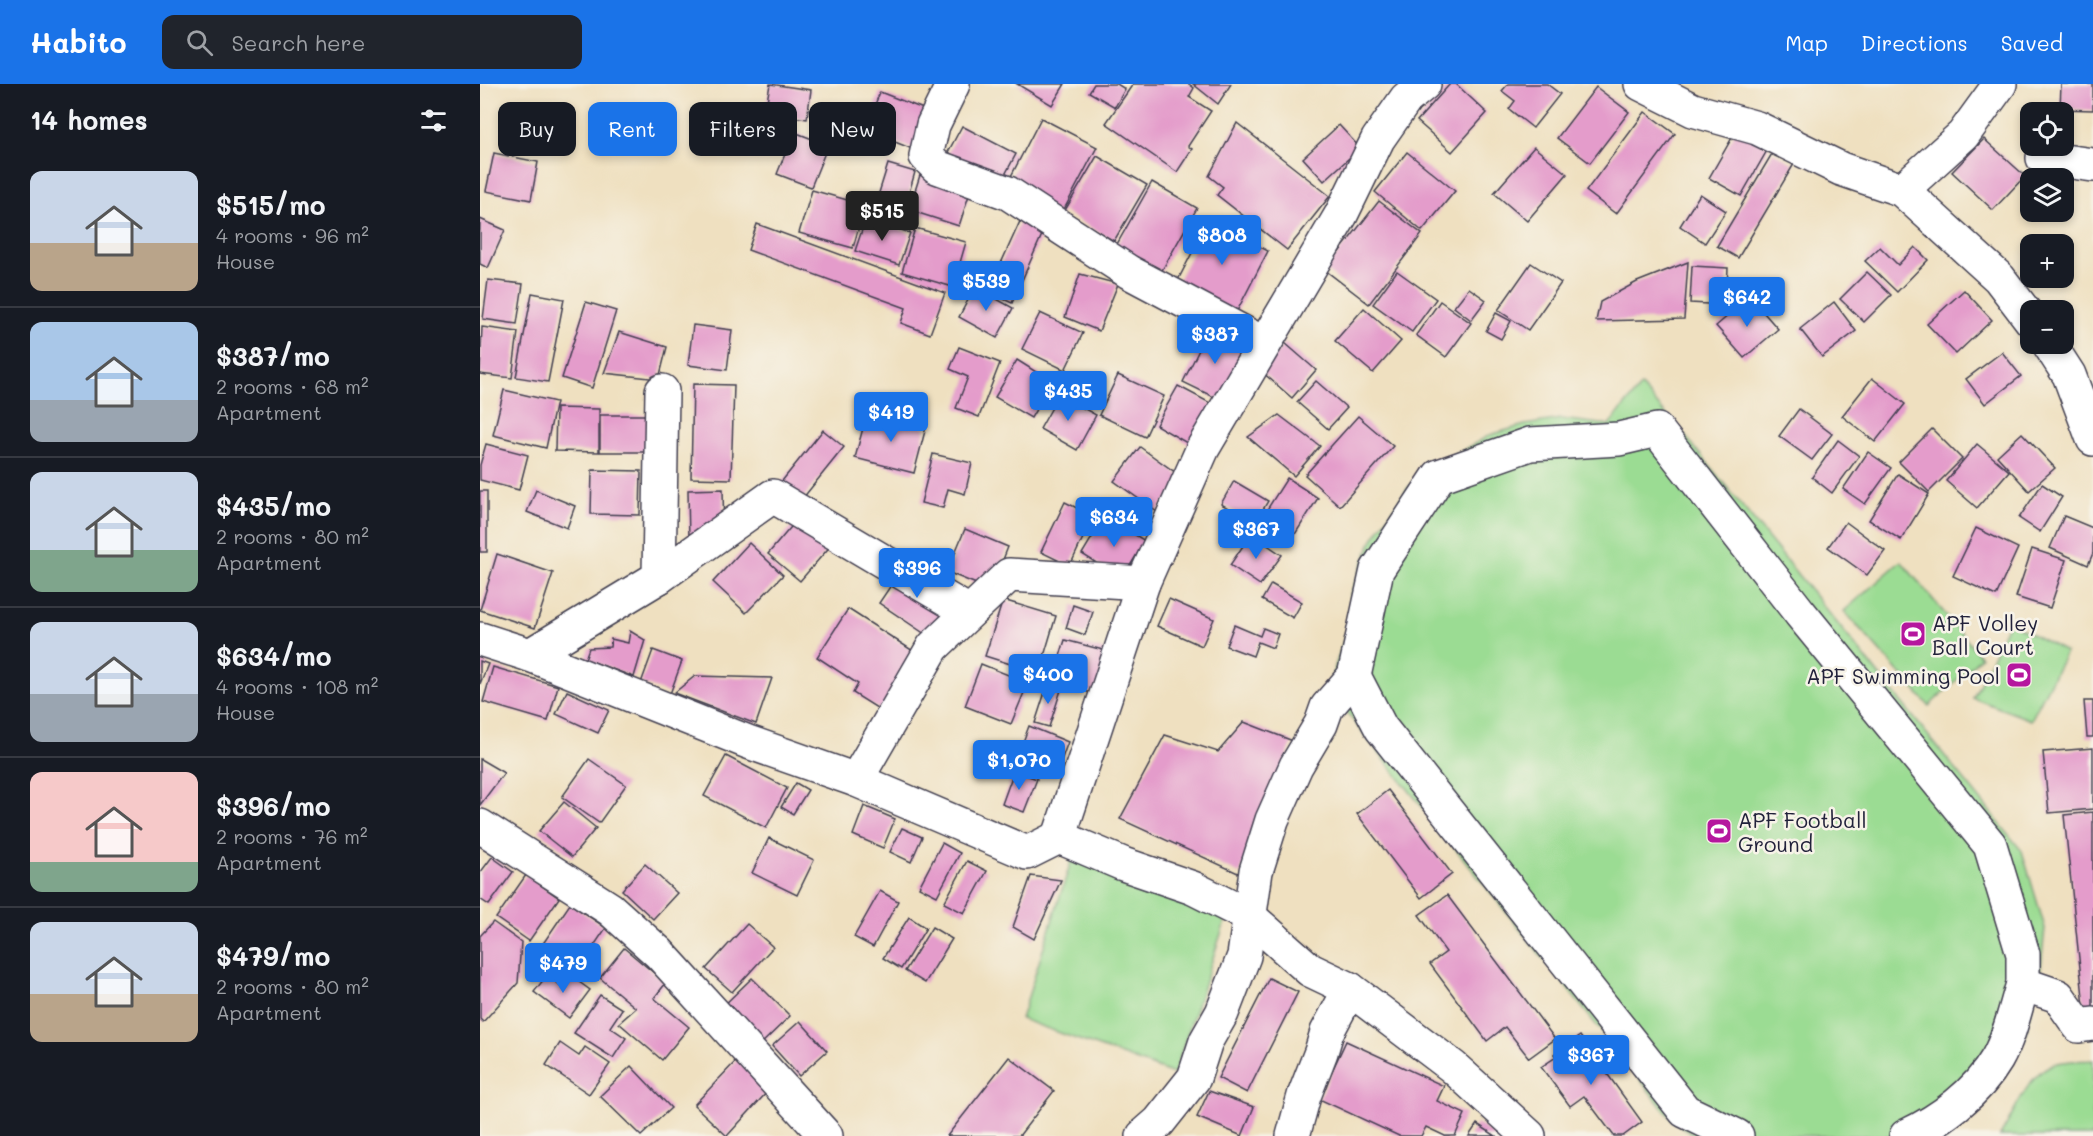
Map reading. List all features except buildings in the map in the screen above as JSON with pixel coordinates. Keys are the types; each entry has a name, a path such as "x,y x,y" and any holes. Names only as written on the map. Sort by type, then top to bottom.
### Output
{"street":[{"path":"953,84 933,125 926,156 937,167 1008,193 1129,272 1263,343"},
{"path":"480,639 530,656 748,742 856,780 1027,853 1059,837 1143,583 1203,448 1263,343 1341,215 1378,139 1407,99 1424,84"},
{"path":"1641,84 1693,110 1757,128 1841,169 1902,190 1999,278 2020,306"},
{"path":"1902,190 1963,135 2000,84"},
{"path":"2043,158 2093,165"},
{"path":"2055,354 2069,375 2093,439"},
{"path":"659,577 662,391"},
{"path":"1158,1129 1194,1078 1206,1041 1222,1013 1244,956 1256,871 1272,820 1286,786 1321,724 1327,707 1354,676 1377,570 1439,476 1530,444 1619,439 1657,430 1800,613 1990,845 2024,954 2022,984 2007,1036 1997,1059 1984,1077 1962,1099 1930,1125 1906,1136"},
{"path":"530,656 659,577 773,496 969,612"},
{"path":"856,780 933,647 1009,574 1143,583"},
{"path":"1354,676 1381,728 1685,1111 1737,1136"},
{"path":"480,826 610,909 651,945 826,1136"},
{"path":"1059,837 1123,864 1193,888 1248,916 1310,970 1350,988 1453,1067 1529,1136"},
{"path":"2022,984 2058,996 2079,1026 2093,1024"},
{"path":"1293,1136 1304,1096 1322,1052 1327,1032 1350,988"}],"green space":[{"path":"1641,386 1691,443 2022,851 2045,928 2041,967 2024,1041 2004,1073 1935,1136 1695,1136 1673,1121 1328,689 1349,623 1350,595 1373,539 1407,489 1423,473 1490,435 1525,425 1561,419 1609,425"},
{"name":"APF Volley Ball Court","path":"1901,561 1981,657 1929,706 1844,611"},
{"name":"APF Swimming Pool","path":"2009,622 2066,652 2031,720 1973,698"},
{"path":"1073,855 1229,910 1174,1074 1021,1019"},
{"path":"2093,1060 2093,1136 2000,1136 2028,1086 2042,1070 2061,1062"}],"place":[{"name":"APF Volley Ball Court","path":"1913,634"},
{"name":"APF Swimming Pool","path":"2019,675"},
{"name":"APF Football Ground","path":"1719,831"}]}
